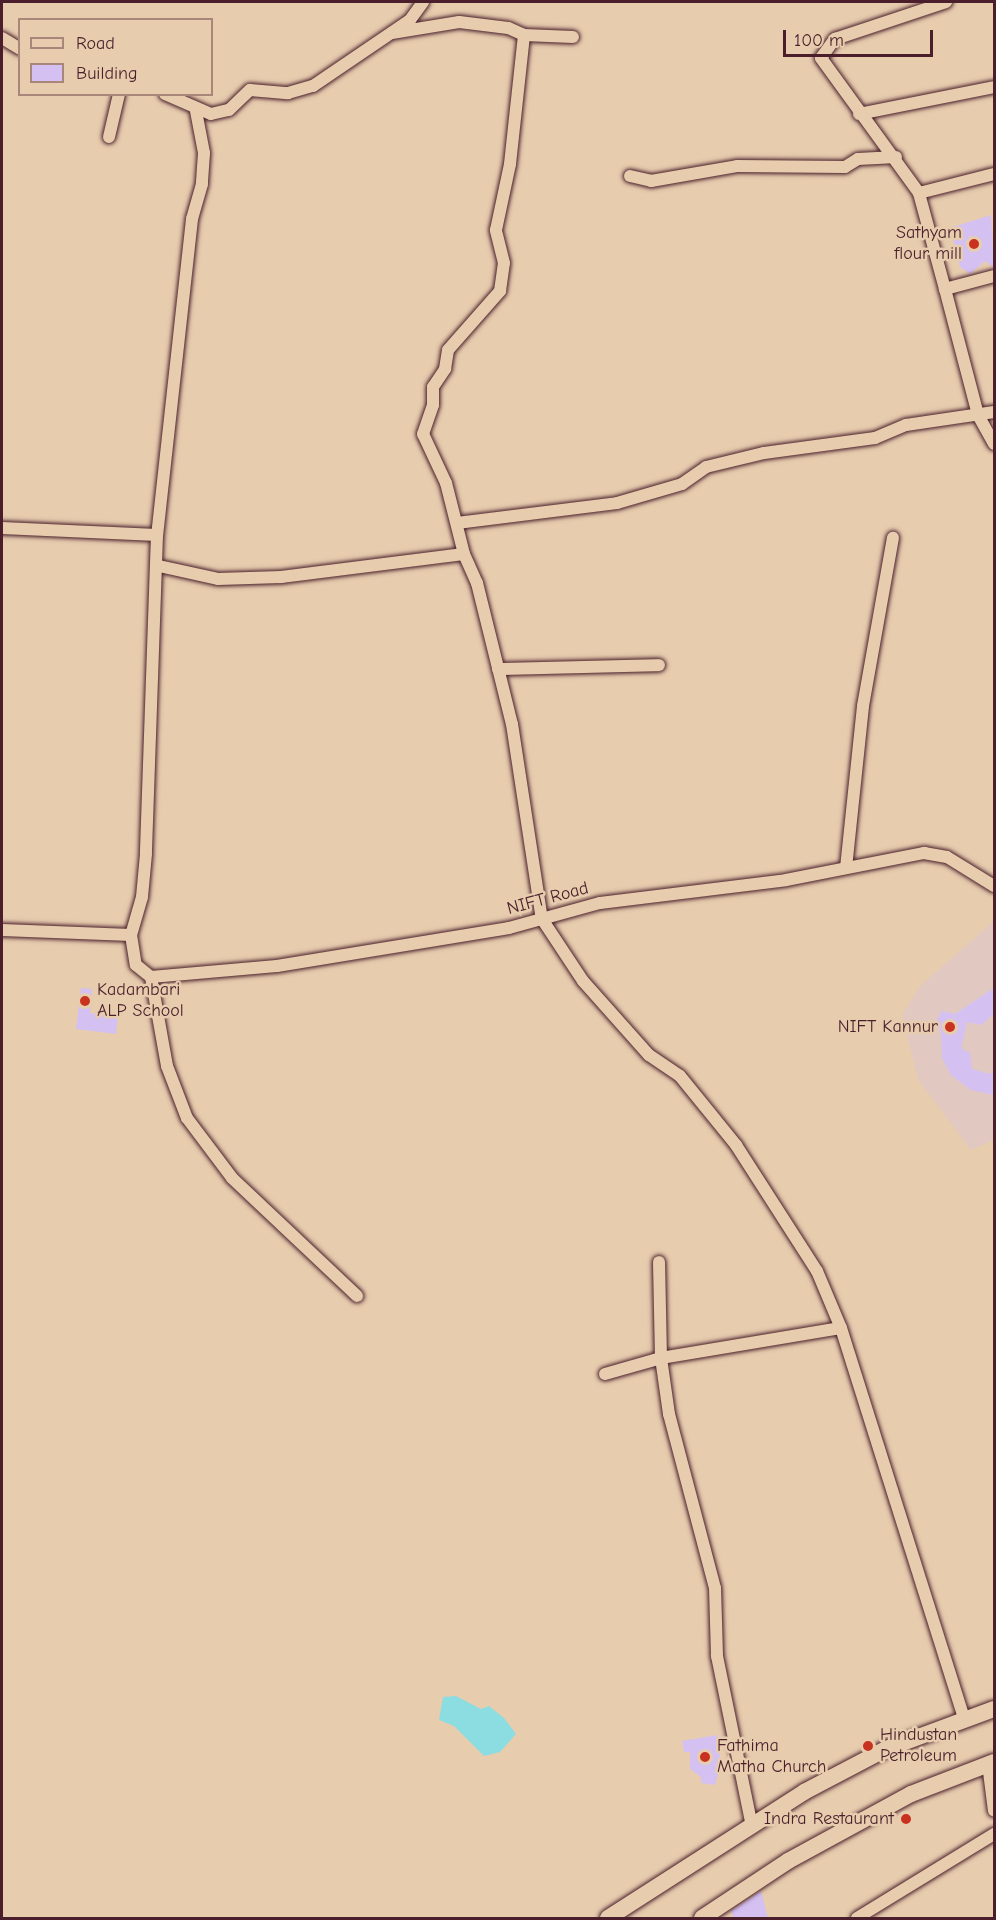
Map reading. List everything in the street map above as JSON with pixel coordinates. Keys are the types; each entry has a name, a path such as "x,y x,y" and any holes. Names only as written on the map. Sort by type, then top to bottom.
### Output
{"highway":[{"path":"608,1918 752,1826 847,1769 964,1719 994,1709"},
{"path":"702,1918 788,1861 901,1800 991,1763"}],"street":[{"path":"169,96 196,111 229,110 250,90 288,93 313,86 392,33 423,2"},
{"path":"946,2 828,45 822,66 896,157 919,193 978,416 994,444"},
{"path":"392,33 459,22 508,28 524,35 573,37"},
{"path":"524,35 510,164 496,230 504,263 500,291 448,350 445,369 433,387 433,405 423,434 446,483 464,554 477,583 527,800 542,919 584,981 649,1055 680,1076 736,1145 817,1271 840,1328 964,1719"},
{"path":"2,39 18,48"},
{"path":"859,114 994,87"},
{"path":"109,137 119,96"},
{"path":"196,111 204,153 202,184 192,219 157,536 159,566 153,597 146,854 142,897 131,935 136,965 151,978 167,1066 187,1118 232,1178 357,1296"},
{"path":"630,176 651,181 737,166 845,167 858,159 896,157"},
{"path":"919,193 994,174"},
{"path":"945,289 994,276"},
{"path":"457,523 617,503 682,484 706,467 764,453 875,438 906,424 978,416 994,412"},
{"path":"2,528 157,536"},
{"path":"846,868 864,706 893,538"},
{"path":"159,566 218,579 281,577 464,554"},
{"path":"498,669 659,665"},
{"name":"NIFT Road","path":"151,978 277,966 453,939 600,903 846,868 924,853 946,857 994,886"},
{"path":"2,930 131,935"},
{"path":"659,1262 661,1358 669,1413 715,1588 717,1656 752,1826"},
{"path":"605,1374 661,1358 840,1328"},
{"path":"991,1763 994,1811"},
{"path":"857,1918 994,1834"}],"shaded area":[{"name":"NIFT Kannur","path":"994,921 994,1140 971,1150 918,1080 902,1015 921,985"}],"water":[{"path":"456,1696 481,1709 489,1706 504,1718 516,1734 500,1752 484,1756 454,1726 439,1720 443,1697"}],"building":[{"name":"Sathyam flour mill","path":"991,215 994,268 985,261 970,274 960,267 950,228"},
{"name":"Kadambari ALP School","path":"81,988 92,989 90,1013 118,1016 116,1034 76,1029"},
{"path":"994,988 994,1014 981,1025 967,1022 961,1048 970,1053 972,1069 990,1074 994,1070 994,1095 971,1090 951,1075 942,1058 941,1031 936,1021 942,1011 955,1014"},
{"name":"Fathima Matha Church","path":"717,1735 722,1762 715,1785 701,1783 701,1777 690,1769 690,1752 684,1752 682,1741"},
{"path":"761,1891 768,1918 734,1918 731,1911"}],"place":[{"name":"Sathyam flour mill","path":"974,244"},
{"name":"Kadambari ALP School","path":"85,1001"},
{"name":"NIFT Kannur","path":"950,1027"},
{"name":"Hindustan Petroleum","path":"868,1746"},
{"name":"Fathima Matha Church","path":"705,1757"},
{"name":"Indra Restaurant","path":"906,1819"}]}
